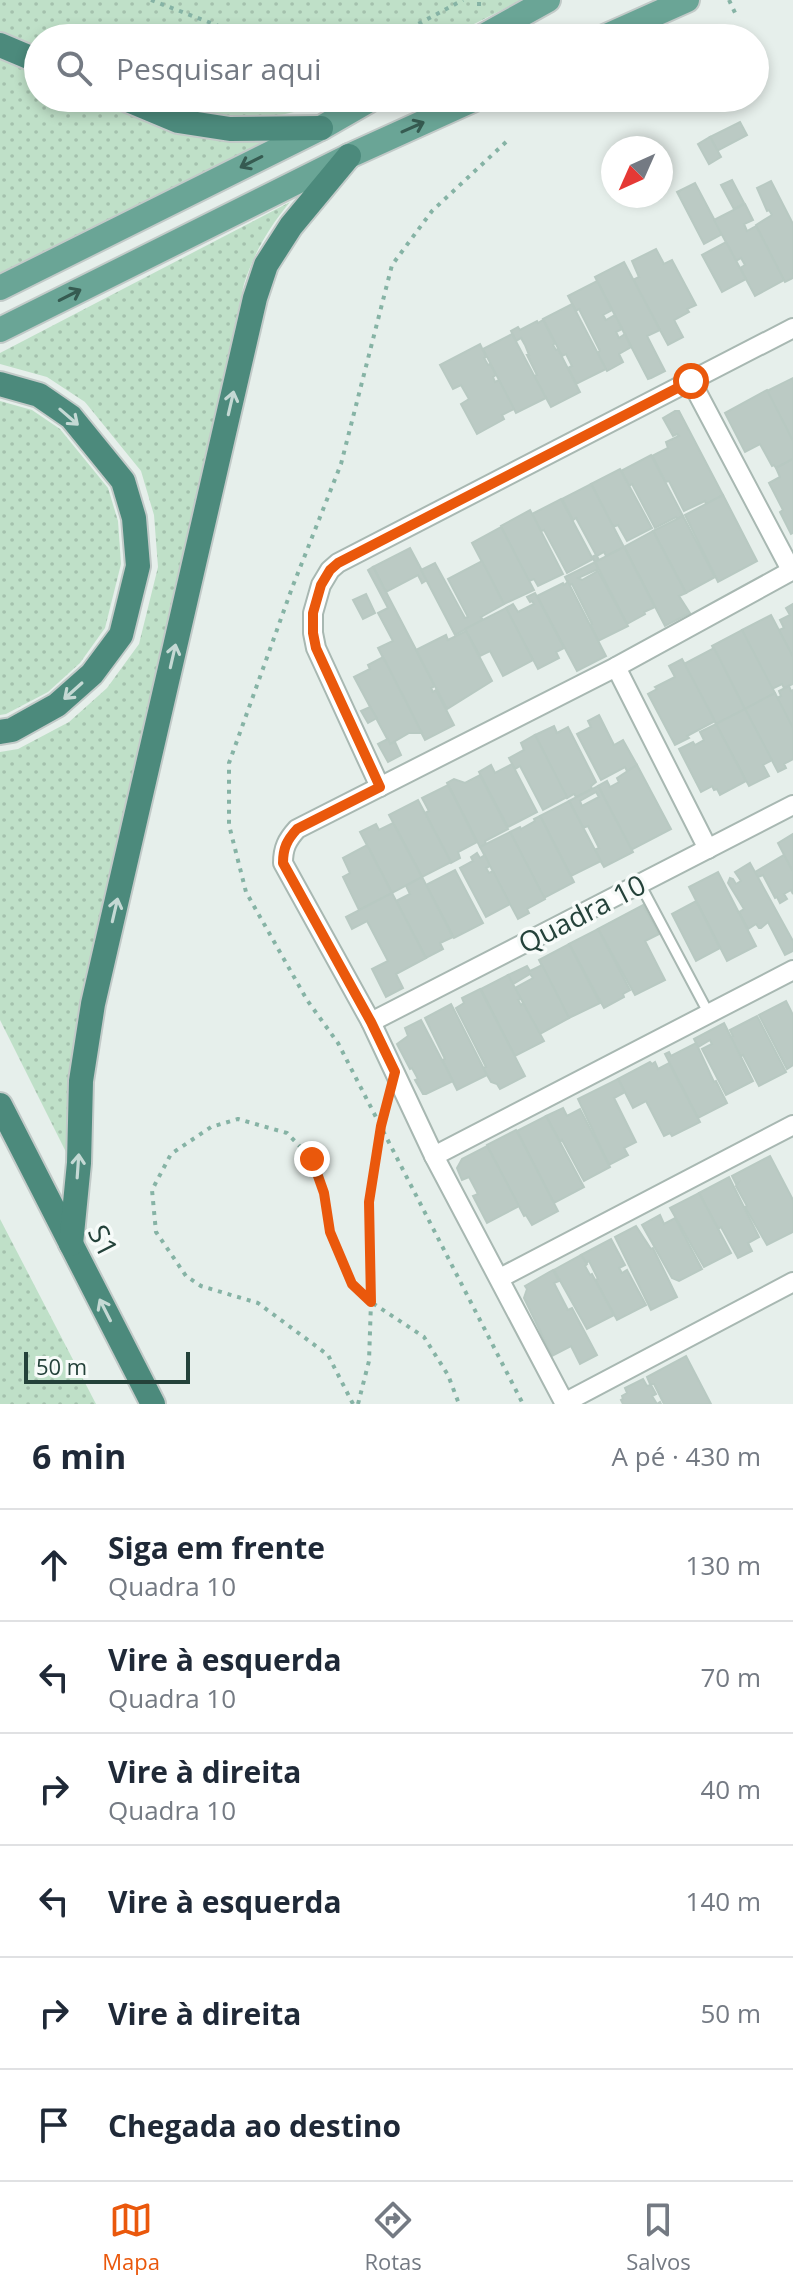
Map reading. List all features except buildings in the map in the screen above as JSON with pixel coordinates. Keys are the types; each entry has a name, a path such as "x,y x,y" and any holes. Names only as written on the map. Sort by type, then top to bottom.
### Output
{"highway":[{"path":"0,45 24,55"},
{"path":"156,112 178,121 230,129 321,128"},
{"path":"71,1244 79,1163 81,1081 93,1004 255,298 266,265 291,226 349,156"},
{"path":"0,384 39,395 71,417 123,481 134,518 138,566 121,635 92,674 57,705 12,730 0,732"},
{"name":"S1","path":"0,1105 153,1404"}],"main road":[{"path":"505,24 548,0"},
{"path":"633,24 687,0"},
{"path":"0,288 349,112"},
{"path":"0,330 349,156 446,112"}],"street":[{"path":"380,787 316,648 313,613 321,585 330,570 338,563 793,328"},
{"path":"691,381 792,570 616,667 297,829 287,840 283,863 371,1022 434,1156 565,1404 793,1282"},
{"path":"616,667 708,849"},
{"name":"Quadra 10","path":"371,1022 793,805"},
{"path":"434,1156 793,970"},
{"path":"500,1278 793,1125"}],"lane":[{"path":"640,884 709,1014"}],"path":[{"path":"151,0 214,24"},
{"path":"418,24 463,0"},
{"path":"729,0 737,17"},
{"path":"356,1404 369,1361 369,1202 381,1126 395,1072"},
{"path":"356,1404 328,1355 258,1303 201,1286 186,1276 156,1232 152,1190 171,1154 211,1127 238,1119 287,1133 312,1159 324,1193 330,1232 352,1284 371,1302 424,1337 448,1375 459,1404"}],"green space":[{"path":"0,0 522,0 474,24 24,24 24,42 0,32"},
{"path":"0,58 24,69 24,112 123,112 181,133 209,138 267,140 268,142 0,279"},
{"path":"200,112 294,112 259,117"},
{"path":"290,202 263,241 244,284 83,1000 69,1072 66,1152 0,1020 0,752 18,749 69,722 107,688 139,644 158,567 154,515 141,471 85,402 47,377 0,364 0,353"},
{"path":"0,401 32,410 60,429 108,488 118,521 121,564 105,628 80,663 48,692 0,715"},
{"path":"0,1219 96,1404 0,1404"}],"route":[{"path":"312,1159 324,1193 330,1232 352,1284 371,1302 369,1202 381,1126 395,1072 371,1022 283,863 287,840 297,829 380,787 316,648 313,613 321,585 338,563 691,381"}]}
